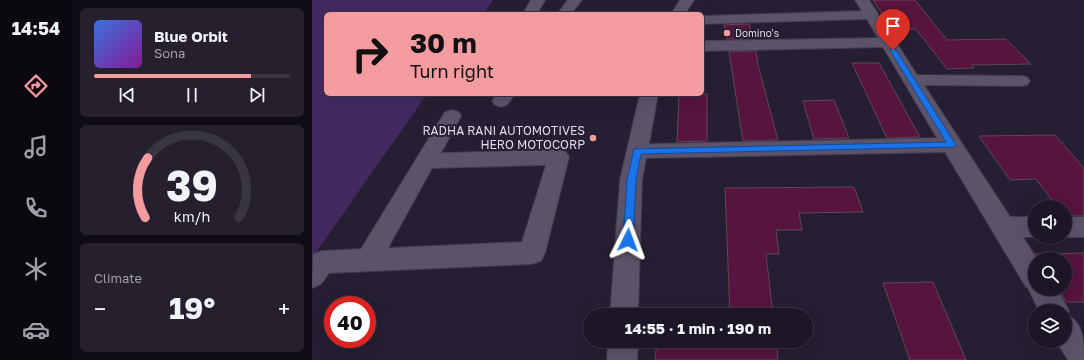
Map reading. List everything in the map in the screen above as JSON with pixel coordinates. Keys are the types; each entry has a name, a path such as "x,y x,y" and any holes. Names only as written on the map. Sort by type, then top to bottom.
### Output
{"street":[{"path":"531,12 538,0"},
{"path":"566,12 575,0"},
{"path":"679,12 687,0"},
{"path":"704,20 867,7 1028,268"},
{"path":"704,46 888,42"},
{"path":"912,80 1022,81"},
{"path":"624,308 631,180 649,96"},
{"path":"368,260 452,116"},
{"path":"637,151 951,145"},
{"path":"312,276 322,262 532,253 559,157 426,161"},
{"path":"1003,227 1028,227"},
{"path":"1072,227 1084,227"},
{"path":"1072,339 1084,359"},
{"path":"622,360 623,348"}],"shaded area":[{"path":"312,0 493,0 485,12 324,12 324,96 426,96 312,258"}],"building":[{"path":"873,0 915,0 947,40 1006,39 1031,64 972,65 974,68 947,69 916,29 892,29"},
{"path":"749,24 753,39 727,39 724,25"},
{"path":"756,51 758,65 778,140 743,141 729,52"},
{"path":"852,63 879,63 920,137 887,138"},
{"path":"704,94 707,94 707,141 677,142 679,96 704,96"},
{"path":"834,100 849,138 814,139 803,101"},
{"path":"1055,135 1084,168 1084,216 1072,216 1072,200 1052,200 1036,179 1010,180 979,136"},
{"path":"854,187 863,212 799,213 802,230 776,230 779,254 766,254 772,308 730,308 725,188"},
{"path":"1072,253 1084,253 1084,302 1066,302 1063,296 1072,296"},
{"path":"933,282 966,360 910,360 883,283"},
{"path":"656,348 777,348 778,360 655,360"}],"place":[{"name":"Domino's","path":"727,33"},
{"name":"RADHA RANI AUTOMOTIVES HERO MOTOCORP","path":"593,138"}],"route":[{"path":"628,240 631,180 637,151 951,145 893,50"}]}
